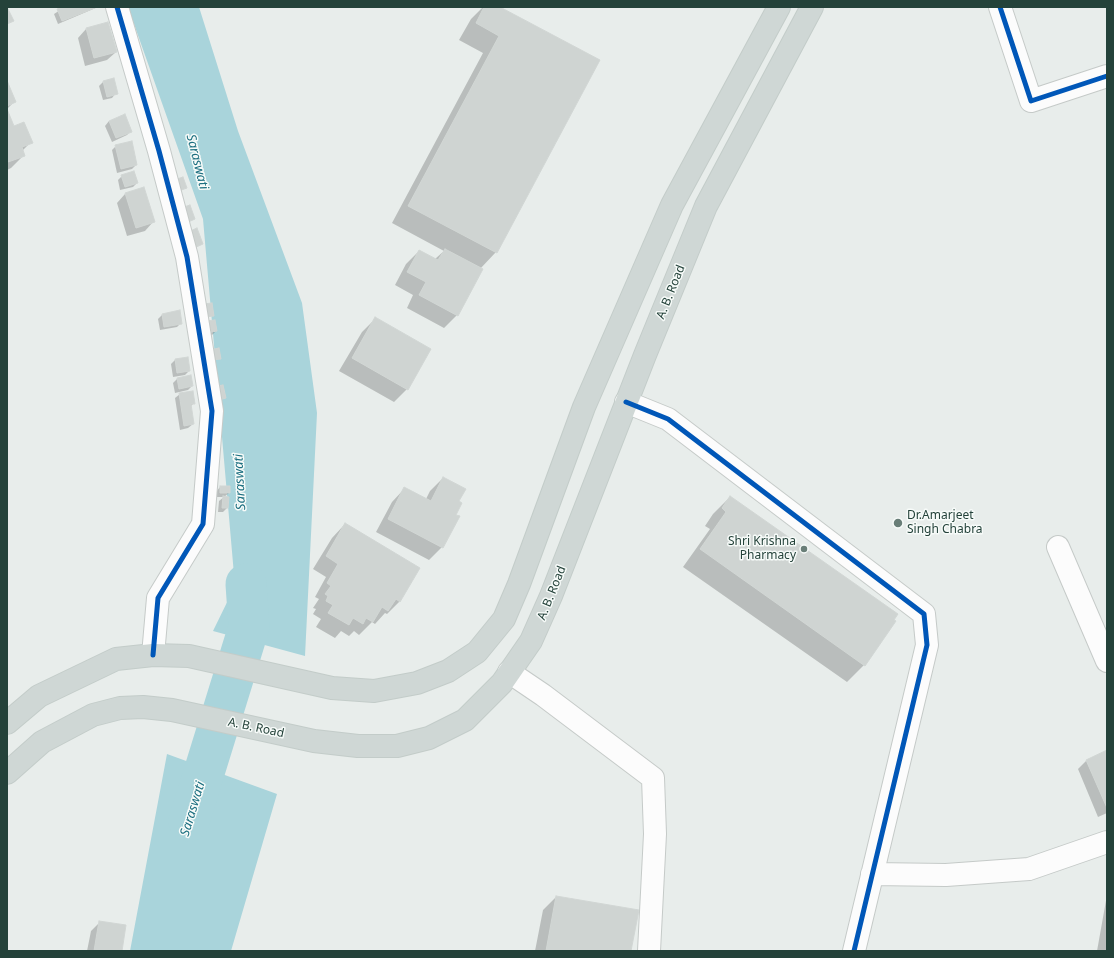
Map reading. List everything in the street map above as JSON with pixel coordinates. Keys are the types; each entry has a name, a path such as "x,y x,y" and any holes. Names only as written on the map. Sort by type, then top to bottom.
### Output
{"main road":[{"path":"7,723 39,696 116,659 153,655 189,656 332,688 374,691 416,683 448,671 477,652 504,619 519,584 584,407 672,204 779,7"},
{"name":"A. B. Road","path":"7,773 42,742 93,715 120,708 143,707 172,710 314,741 358,746 396,746 429,738 465,720 502,683 531,641 551,596 626,402 706,206 812,7"},
{"path":"613,340 645,355"}],"street":[{"path":"117,7 159,151 187,257 212,411 203,524 158,598 153,655"},
{"path":"1000,7 1031,102 1107,76"},
{"path":"626,402 668,419 924,614 927,645 854,951"},
{"path":"1058,547 1107,661"},
{"path":"510,672 653,778 655,834 648,951"},
{"path":"872,874 946,875 1029,869 1107,842"}],"water":[{"path":"128,7 199,7 238,131 302,303 317,413 305,656 213,631 235,586 203,219"},
{"path":"167,754 277,794 231,951 130,951"}],"building":[{"path":"7,7 14,21 7,24"},
{"path":"63,7 97,7 62,21 57,9"},
{"path":"484,7 500,7 600,60 497,253 408,206 499,36 476,23"},
{"path":"108,22 117,52 94,58 86,28"},
{"path":"114,78 118,94 107,97 103,81"},
{"path":"8,83 16,102 7,106 7,84"},
{"path":"7,109 14,126 24,122 33,143 22,147 25,156 8,162"},
{"path":"125,114 132,132 116,138 109,121"},
{"path":"132,141 137,165 121,169 115,145"},
{"path":"134,171 138,183 125,187 121,175"},
{"path":"183,177 187,188 176,192 171,181"},
{"path":"144,187 155,222 136,228 125,193"},
{"path":"190,205 195,219 186,223 181,208"},
{"path":"197,228 203,244 194,248 188,232"},
{"path":"445,249 483,269 458,316 419,295 426,282 407,272 419,250 438,260"},
{"path":"212,303 214,316 205,317 203,304"},
{"path":"180,310 182,324 164,327 162,314"},
{"path":"375,317 431,349 408,390 352,358"},
{"path":"215,320 217,331 207,333 205,321"},
{"path":"219,348 221,359 211,360 210,350"},
{"path":"188,357 190,371 177,373 175,359"},
{"path":"191,375 193,386 179,389 177,378"},
{"path":"223,385 226,398 215,401 212,387"},
{"path":"193,391 195,404 191,404 194,424 184,426 179,393"},
{"path":"443,477 466,489 459,501 462,503 456,515 460,516 443,548 388,519 404,487 431,501"},
{"path":"220,486 230,486 230,493 220,493"},
{"path":"223,496 229,497 228,508 222,508"},
{"path":"730,496 898,614 894,620 896,621 865,666 700,549 726,512 722,508"},
{"path":"345,523 420,568 400,602 396,599 388,611 382,607 373,622 366,618 363,624 353,618 349,625 328,613 333,605 326,601 328,596 325,594 331,586 327,583 338,564 326,556"},
{"path":"1107,750 1107,808 1086,760"},
{"path":"556,896 639,910 631,951 546,951"},
{"path":"99,921 126,925 122,951 94,951"}],"waterway":[{"name":"Saraswati","path":"189,821 249,627 246,584"}],"cycle path":[{"path":"117,7 159,151 187,257 212,411 203,524 158,598 153,655"},
{"path":"1000,7 1031,101 1107,76"},
{"path":"626,402 668,419 924,614 927,645 854,951"}],"place":[{"name":"Dr.Amarjeet Singh Chabra","path":"898,523"},
{"name":"Shri Krishna Pharmacy","path":"804,549"}]}
